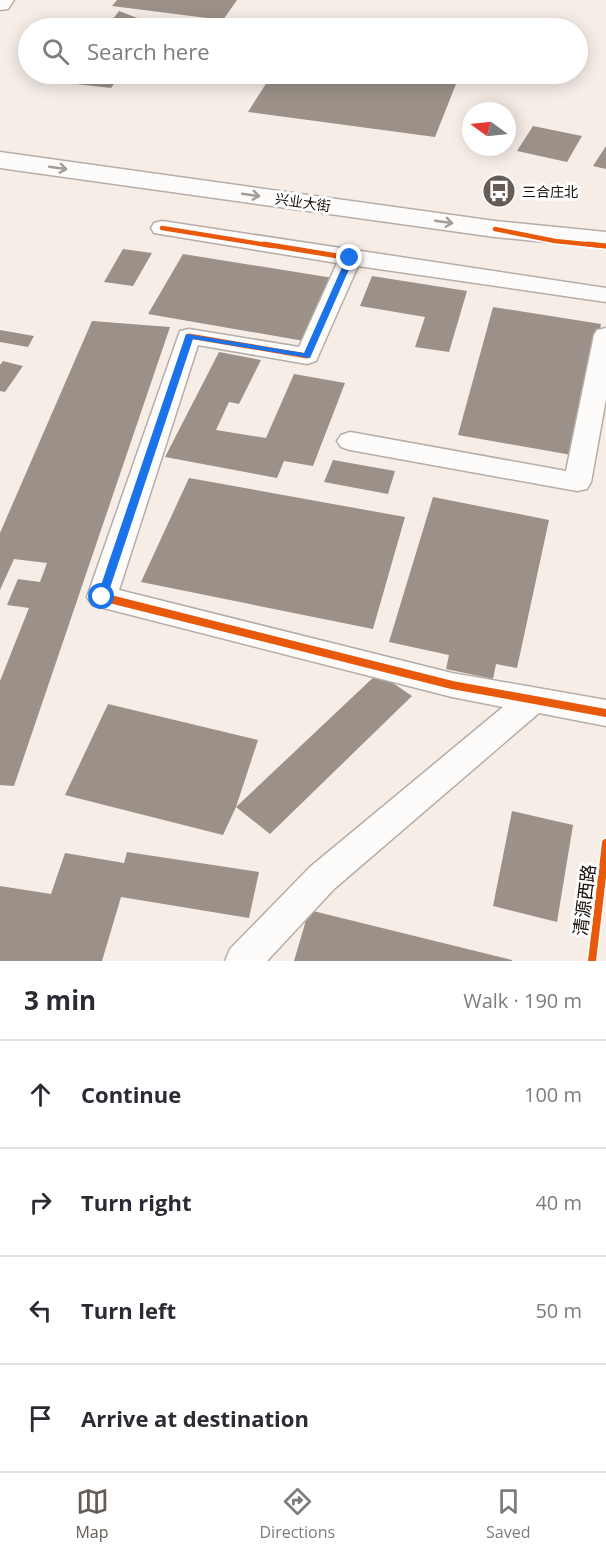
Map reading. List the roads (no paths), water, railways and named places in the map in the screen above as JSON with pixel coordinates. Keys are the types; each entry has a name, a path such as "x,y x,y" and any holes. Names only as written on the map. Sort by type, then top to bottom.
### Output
{"main road":[{"path":"0,4 3,0"},
{"name":"兴业大街","path":"0,140 606,220"},
{"name":"兴业大街","path":"0,160 495,229 606,240"},
{"path":"495,229 555,241 606,246"}],"street":[{"path":"162,228 606,296"},
{"path":"350,258 307,356 189,336 102,597 452,685 606,713"},
{"path":"350,441 577,482 606,335"},
{"path":"243,961 321,878 533,700"}],"place":[{"name":"三合庄北","path":"499,191"}]}
